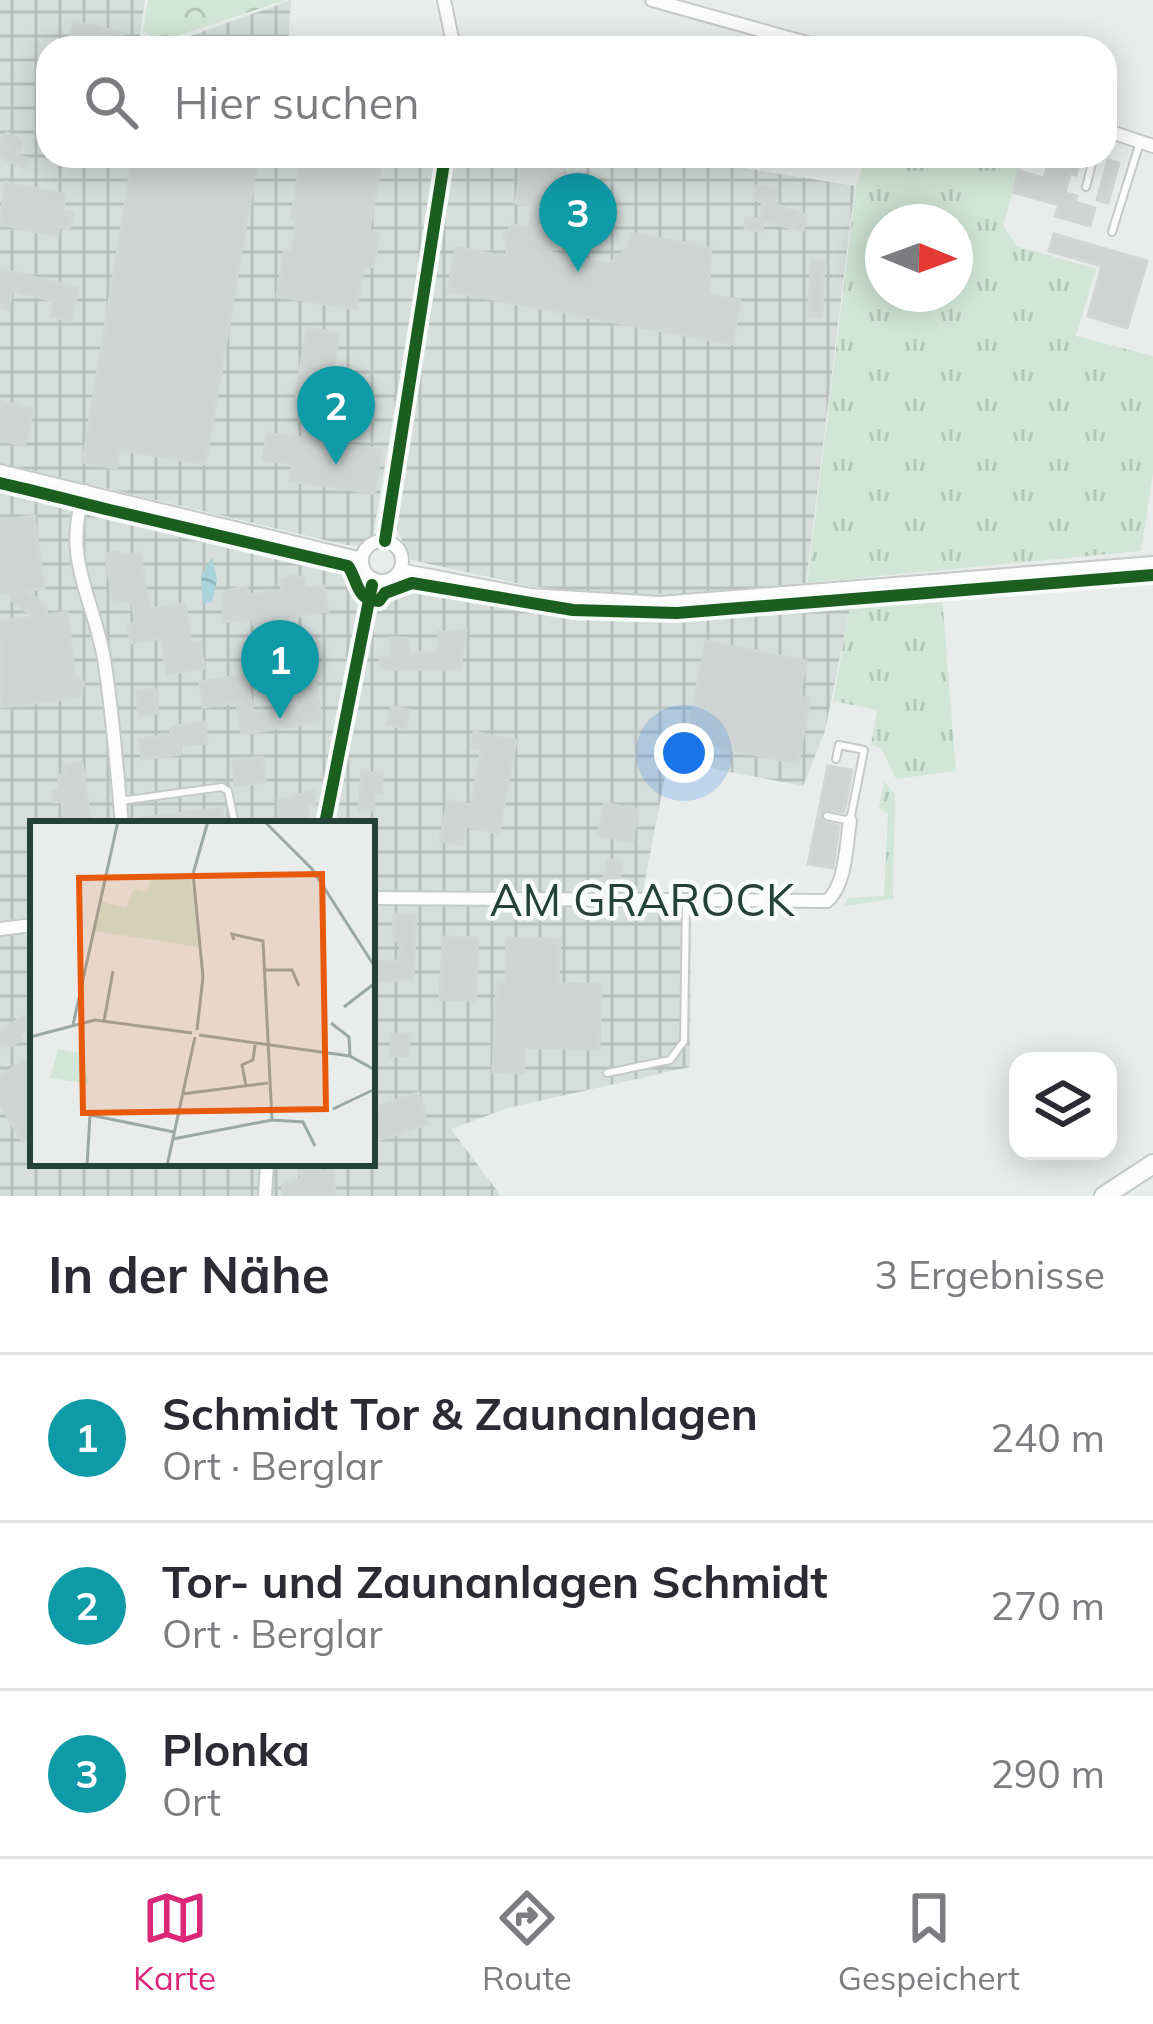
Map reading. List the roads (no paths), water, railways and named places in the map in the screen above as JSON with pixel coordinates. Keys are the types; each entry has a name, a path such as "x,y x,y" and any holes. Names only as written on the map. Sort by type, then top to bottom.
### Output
{"main road":[{"path":"1104,1196 1153,1164"}],"street":[{"path":"445,0 452,36"},
{"path":"652,0 781,36"},
{"path":"1117,134 1146,144"},
{"path":"386,541 443,168"},
{"path":"0,471 362,559"},
{"path":"86,491 76,528 79,581 104,658 122,821"},
{"path":"400,570 400,552 386,541 373,543 362,559 373,579 386,580 400,570 530,595 659,603 1153,563"},
{"path":"326,821 373,579"},
{"name":"AM GRAROCK","path":"375,898 827,901 838,885 850,821"},
{"path":"0,929 30,925"},
{"path":"265,1196 267,1166"}],"lane":[{"path":"1112,232 1146,144"},
{"path":"1086,188 1091,168"},
{"path":"826,816 850,821 865,750 838,745 836,759"},
{"path":"120,801 222,787 228,791 234,821"},
{"path":"607,1073 670,1060 684,1041 686,902"}],"water":[{"path":"212,557 217,580 212,602 203,604 201,576"}],"place":[{"name":"Plonka","path":"578,272"},
{"name":"Tor- und Zaunanlagen Schmidt","path":"336,465"},
{"name":"Schmidt Tor & Zaunanlagen","path":"280,719"}]}
